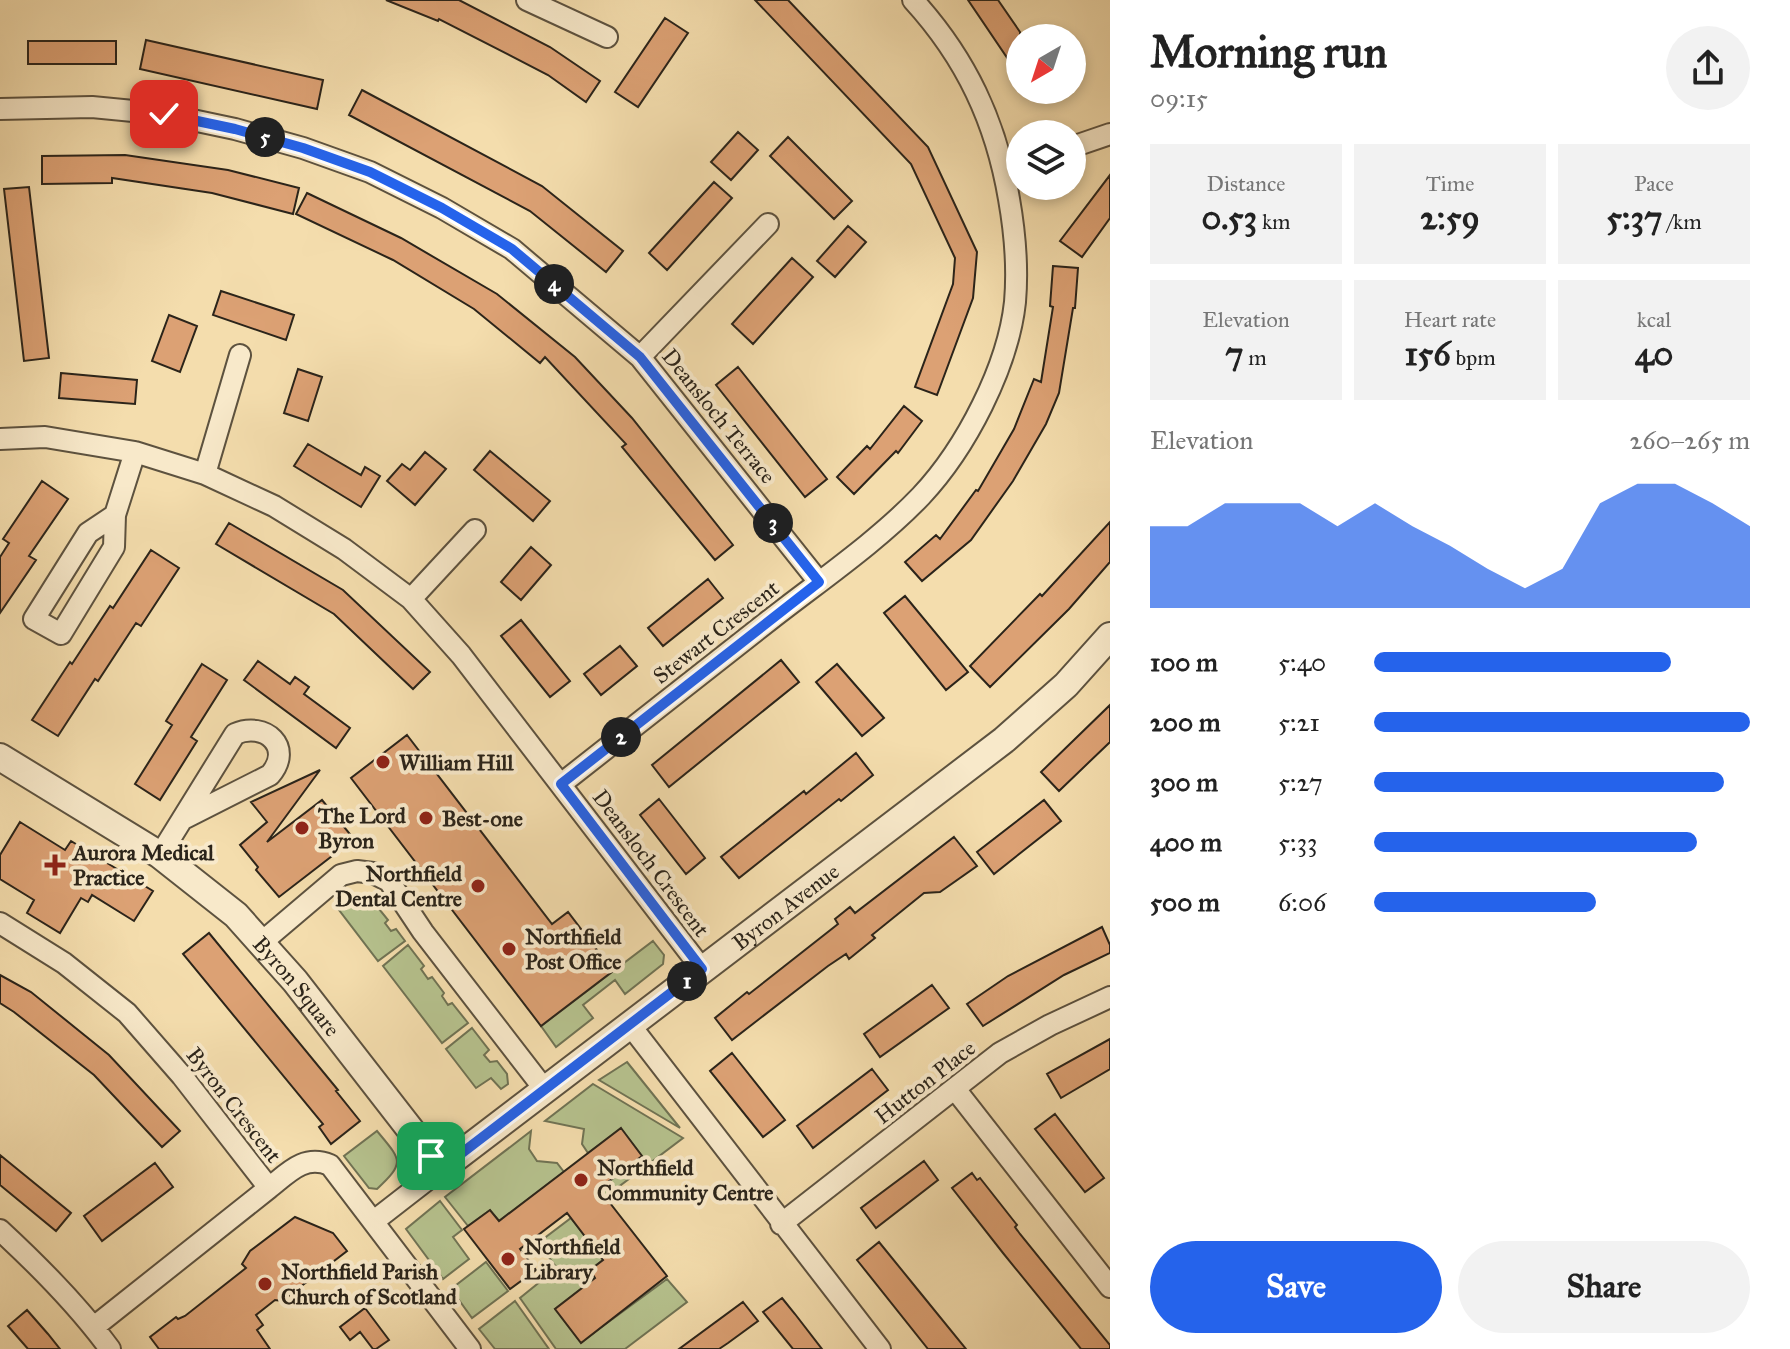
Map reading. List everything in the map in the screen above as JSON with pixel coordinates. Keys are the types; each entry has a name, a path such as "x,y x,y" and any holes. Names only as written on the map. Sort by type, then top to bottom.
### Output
{"street":[{"path":"527,0 607,37"},
{"name":"Stewart Crescent","path":"913,0 960,58 1006,151"},
{"name":"Deansloch Terrace","path":"0,109 92,107 164,114 235,129 303,148 370,172 442,208 512,249 640,357 819,582"},
{"path":"1086,142 1110,134"},
{"name":"Stewart Crescent","path":"561,784 819,582 921,496 957,452 1003,355 1015,303 1014,200"},
{"name":"Deansloch Terrace","path":"640,357 768,224"},
{"path":"205,474 240,355"},
{"name":"Deansloch Crescent","path":"0,439 45,437 135,452 205,474 274,506 344,549 411,599 461,655 702,969"},
{"path":"115,515 88,533 34,619 61,634 114,547 115,515 135,452"},
{"path":"411,599 475,530"},
{"name":"Byron Avenue","path":"374,1221 1004,740 1066,685 1110,636"},
{"path":"160,855 235,734 244,730 261,730 274,740 278,747 278,762 270,775 183,819"},
{"path":"0,757 160,855 236,915 262,942"},
{"name":"Byron Square","path":"441,1169 262,942 341,875 357,871 389,881 423,932 545,1090"},
{"name":"Byron Crescent","path":"0,923 64,963 127,1013 182,1076 269,1188 304,1162 322,1161 330,1165 470,1349"},
{"name":"Hutton Place","path":"781,1224 1000,1053 1110,997"},
{"path":"630,1025 880,1349"},
{"path":"955,1089 1110,1287"},
{"path":"94,1327 269,1188"},
{"path":"0,1230 41,1268 110,1349"}],"green space":[{"path":"354,897 371,899 388,920 385,923 391,931 396,929 405,941 378,961 336,906"},
{"path":"653,941 664,955 663,964 625,994 615,980 583,1005 593,1018 556,1047 541,1026"},
{"path":"408,945 424,966 421,969 428,979 432,977 444,993 442,996 448,1005 452,1003 468,1023 442,1043 383,966"},
{"path":"472,1028 489,1050 484,1055 490,1062 497,1061 507,1074 508,1084 501,1089 491,1078 476,1088 446,1049"},
{"path":"627,1062 680,1128 599,1080"},
{"path":"593,1084 683,1138 605,1197 599,1189 642,1156 621,1129 588,1153 582,1144 584,1129 545,1121"},
{"path":"377,1131 397,1161 393,1173 377,1189 369,1188 344,1156"},
{"path":"531,1131 529,1149 537,1161 557,1163 564,1172 499,1221 490,1210 468,1226 445,1197"},
{"path":"440,1201 462,1230 453,1237 469,1259 443,1279 406,1229"},
{"path":"571,1218 603,1260 590,1270 595,1278 555,1309 581,1342 667,1279 687,1302 625,1349 556,1349 520,1298 557,1268 538,1243"},
{"path":"486,1262 508,1291 472,1318 451,1289"},
{"path":"515,1301 549,1349 495,1349 479,1329"}],"building":[{"path":"386,0 459,0 550,47 600,81 586,102 548,75 439,19"},
{"path":"755,0 788,0 928,147 977,252 973,298 937,395 915,387 953,284 955,258 911,164"},
{"path":"968,0 998,0 1014,24 1006,24 1006,56"},
{"path":"665,18 688,33 638,107 615,92"},
{"path":"146,40 323,80 317,109 140,69"},
{"path":"28,41 116,41 116,64 28,64"},
{"path":"362,90 542,186 623,251 606,272 530,211 349,115"},
{"path":"738,132 758,150 731,180 711,162"},
{"path":"788,137 852,201 834,219 770,156"},
{"path":"125,155 228,170 299,188 293,214 212,193 112,178 112,183 42,184 42,156"},
{"path":"1110,175 1110,218 1082,257 1060,241"},
{"path":"714,182 732,198 667,270 649,253"},
{"path":"29,187 49,358 24,361 4,189"},
{"path":"307,193 401,238 497,294 575,357 632,418 733,545 715,560 622,447 626,444 545,357 540,363 474,309 393,260 296,214"},
{"path":"848,226 866,242 835,277 817,261"},
{"path":"792,258 813,277 753,344 732,324"},
{"path":"1053,266 1078,268 1075,308 1059,393 1046,424 1013,481 971,540 922,581 905,562 936,535 940,539 978,491 1014,429 1034,379 1041,382 1053,307 1050,306"},
{"path":"221,291 294,315 286,340 213,315"},
{"path":"169,315 197,326 180,372 152,361"},
{"path":"738,367 827,479 805,497 716,385"},
{"path":"298,369 322,377 308,421 284,413"},
{"path":"61,373 137,380 135,404 59,398"},
{"path":"904,406 922,421 898,453 896,451 854,494 837,477 867,446 870,449"},
{"path":"308,444 361,475 365,467 380,476 361,507 294,466"},
{"path":"490,451 550,501 533,521 474,470"},
{"path":"425,452 446,469 415,505 387,481 402,464 410,470"},
{"path":"42,481 68,499 29,556 36,560 0,613 0,557 9,543 3,539"},
{"path":"1110,522 1110,562 1069,609 990,687 970,666 1040,594 1042,596"},
{"path":"229,523 343,590 430,672 413,689 334,614 216,544"},
{"path":"531,547 551,565 521,600 501,582"},
{"path":"151,550 179,568 141,626 136,623 98,681 95,679 58,736 32,720"},
{"path":"708,579 723,598 663,646 648,628"},
{"path":"905,596 968,672 946,690 884,613"},
{"path":"521,620 570,681 550,697 501,636"},
{"path":"620,646 637,666 601,695 584,674"},
{"path":"781,660 799,682 669,787 652,765"},
{"path":"258,661 290,684 295,677 309,687 304,694 350,728 336,748 244,680"},
{"path":"202,664 227,680 191,737 197,741 160,800 135,784 172,725 166,721"},
{"path":"837,664 884,718 862,736 816,682"},
{"path":"1110,705 1110,742 1059,791 1041,772"},
{"path":"407,735 552,924 568,912 613,971 541,1026 351,778"},
{"path":"856,753 873,775 739,878 721,857"},
{"name":"The Lord Byron","path":"320,770 267,842 322,800 354,839 279,897 240,845 267,822 251,802"},
{"path":"659,799 705,858 686,874 640,815"},
{"path":"1044,800 1061,821 994,874 977,852"},
{"name":"Aurora Medical Practice","path":"20,822 65,850 71,841 153,891 134,921 92,895 88,902 81,898 60,933 27,913 34,900 0,879 0,855"},
{"path":"954,837 977,866 940,892 924,893 872,935 875,938 849,959 846,954 828,966 732,1040 715,1018 838,924 835,919 850,907 855,913"},
{"path":"1102,927 1110,953 1064,975 983,1026 967,1004 1008,976"},
{"path":"209,933 360,1121 331,1144 319,1127 323,1124 183,954"},
{"path":"0,975 31,992 109,1055 180,1131 162,1147 94,1075 0,1003"},
{"path":"932,985 949,1008 880,1057 864,1034"},
{"path":"1110,1039 1110,1069 1061,1098 1047,1074"},
{"path":"732,1053 785,1120 763,1137 710,1071"},
{"path":"872,1069 888,1090 813,1148 797,1126"},
{"path":"1055,1114 1104,1178 1085,1192 1035,1129"},
{"path":"621,1128 642,1156 599,1189 667,1276 581,1343 555,1309 595,1278 590,1270 603,1260 567,1213 520,1249 536,1270 510,1289 464,1229 490,1210 499,1221"},
{"path":"0,1155 71,1213 56,1231 0,1185"},
{"path":"924,1161 938,1180 876,1228 861,1208"},
{"path":"155,1163 173,1187 102,1241 84,1216"},
{"path":"972,1173 977,1180 980,1178 1017,1225 1015,1227 1020,1234 1110,1345 1110,1349 1081,1349 952,1188"},
{"name":"Northfield Parish Church of Scotland","path":"295,1217 333,1233 347,1251 282,1301 275,1300 256,1315 263,1325 257,1330 270,1349 159,1349 150,1337 176,1317 185,1316 246,1268 242,1264 250,1251"},
{"path":"879,1242 966,1349 928,1349 857,1260"},
{"path":"782,1298 822,1349 793,1349 763,1312"},
{"path":"743,1302 758,1321 719,1349 679,1349"},
{"path":"365,1308 389,1340 376,1349 360,1332 350,1340 340,1327"},
{"path":"27,1310 60,1349 28,1349 8,1326"}],"place":[{"name":"William Hill","path":"383,762"},
{"name":"Best-one","path":"426,818"},
{"name":"The Lord Byron","path":"302,828"},
{"name":"Aurora Medical Practice","path":"55,865"},
{"name":"Northfield Dental Centre","path":"478,886"},
{"name":"Northfield Post Office","path":"509,949"},
{"name":"Northfield Community Centre","path":"581,1180"},
{"name":"Northfield Library","path":"508,1259"},
{"name":"Northfield Parish Church of Scotland","path":"265,1284"}],"route":[{"path":"164,114 303,148 370,172 442,208 512,249 640,357 819,582 561,784 702,969 441,1169 431,1156"}]}
